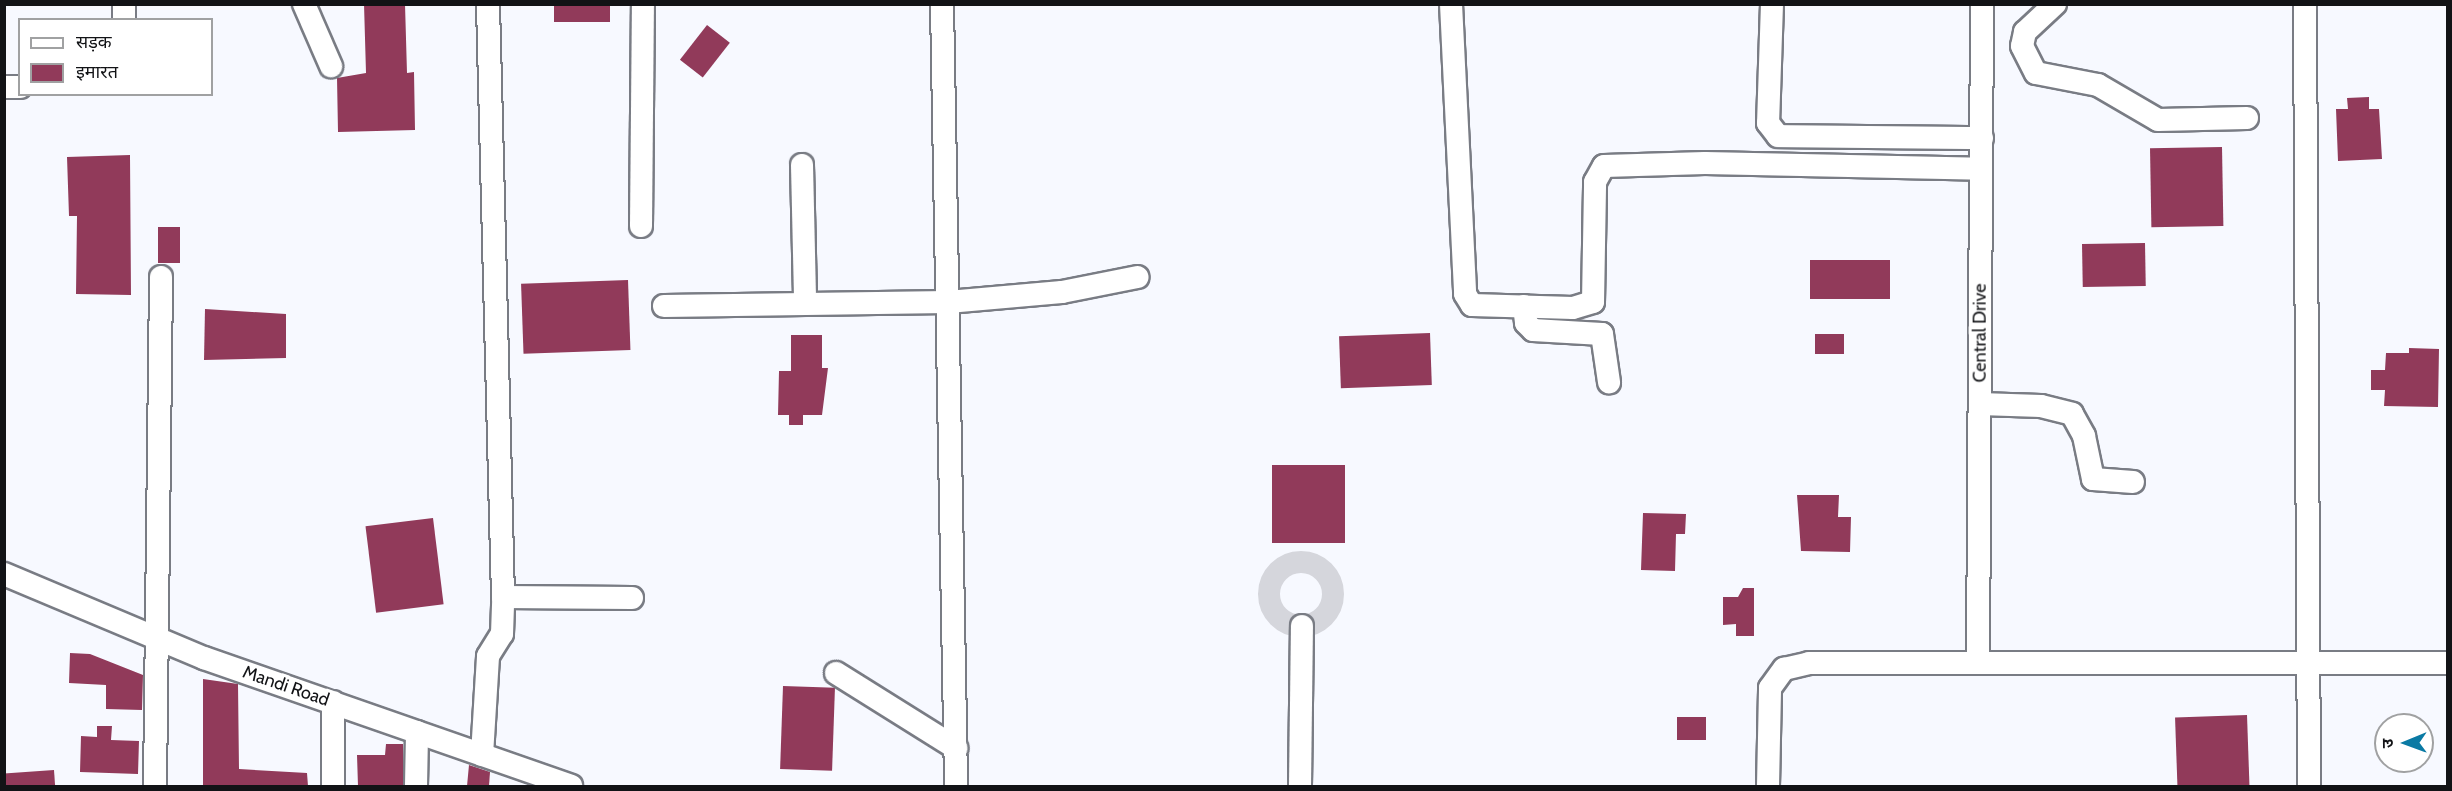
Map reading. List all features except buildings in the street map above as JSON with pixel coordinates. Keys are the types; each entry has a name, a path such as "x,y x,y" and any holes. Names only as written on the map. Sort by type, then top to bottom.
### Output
{"street":[{"path":"304,4 331,66"},
{"path":"482,754 488,656 502,634 503,597 488,4"},
{"path":"641,226 643,4"},
{"path":"942,4 956,786"},
{"path":"1450,4 1466,300 1472,304 1581,308 1593,302 1595,182 1604,166 1705,163 1982,169"},
{"path":"1772,4 1768,123 1778,135 1982,138"},
{"name":"Central Drive","path":"1978,662 1982,4"},
{"path":"2055,4 2025,32 2022,46 2036,73 2098,85 2158,120 2247,118"},
{"path":"2305,4 2305,661 2309,786"},
{"path":"802,165 805,302"},
{"path":"155,786 161,276"},
{"path":"664,306 805,302 948,302 1062,292 1138,277"},
{"path":"1524,306 1526,322 1533,330 1602,334 1609,382"},
{"path":"1980,404 2041,405 2072,414 2084,436 2093,479 2133,482"},
{"name":"Mandi Road","path":"4,574 157,636 333,702 482,754 531,779 571,786"},
{"path":"503,597 632,598"},
{"path":"1300,786 1302,626"},
{"path":"1768,786 1767,696 1778,675 1809,663 2305,661 2448,663"},
{"path":"836,673 956,748"},
{"path":"333,702 333,786"},
{"path":"416,786 417,732"}],"tunnel":[{"path":"1301,562 1319,568 1327,576 1333,594 1327,612 1319,620 1301,626 1283,620 1275,612 1269,594 1275,576 1283,568 1301,562"}]}
